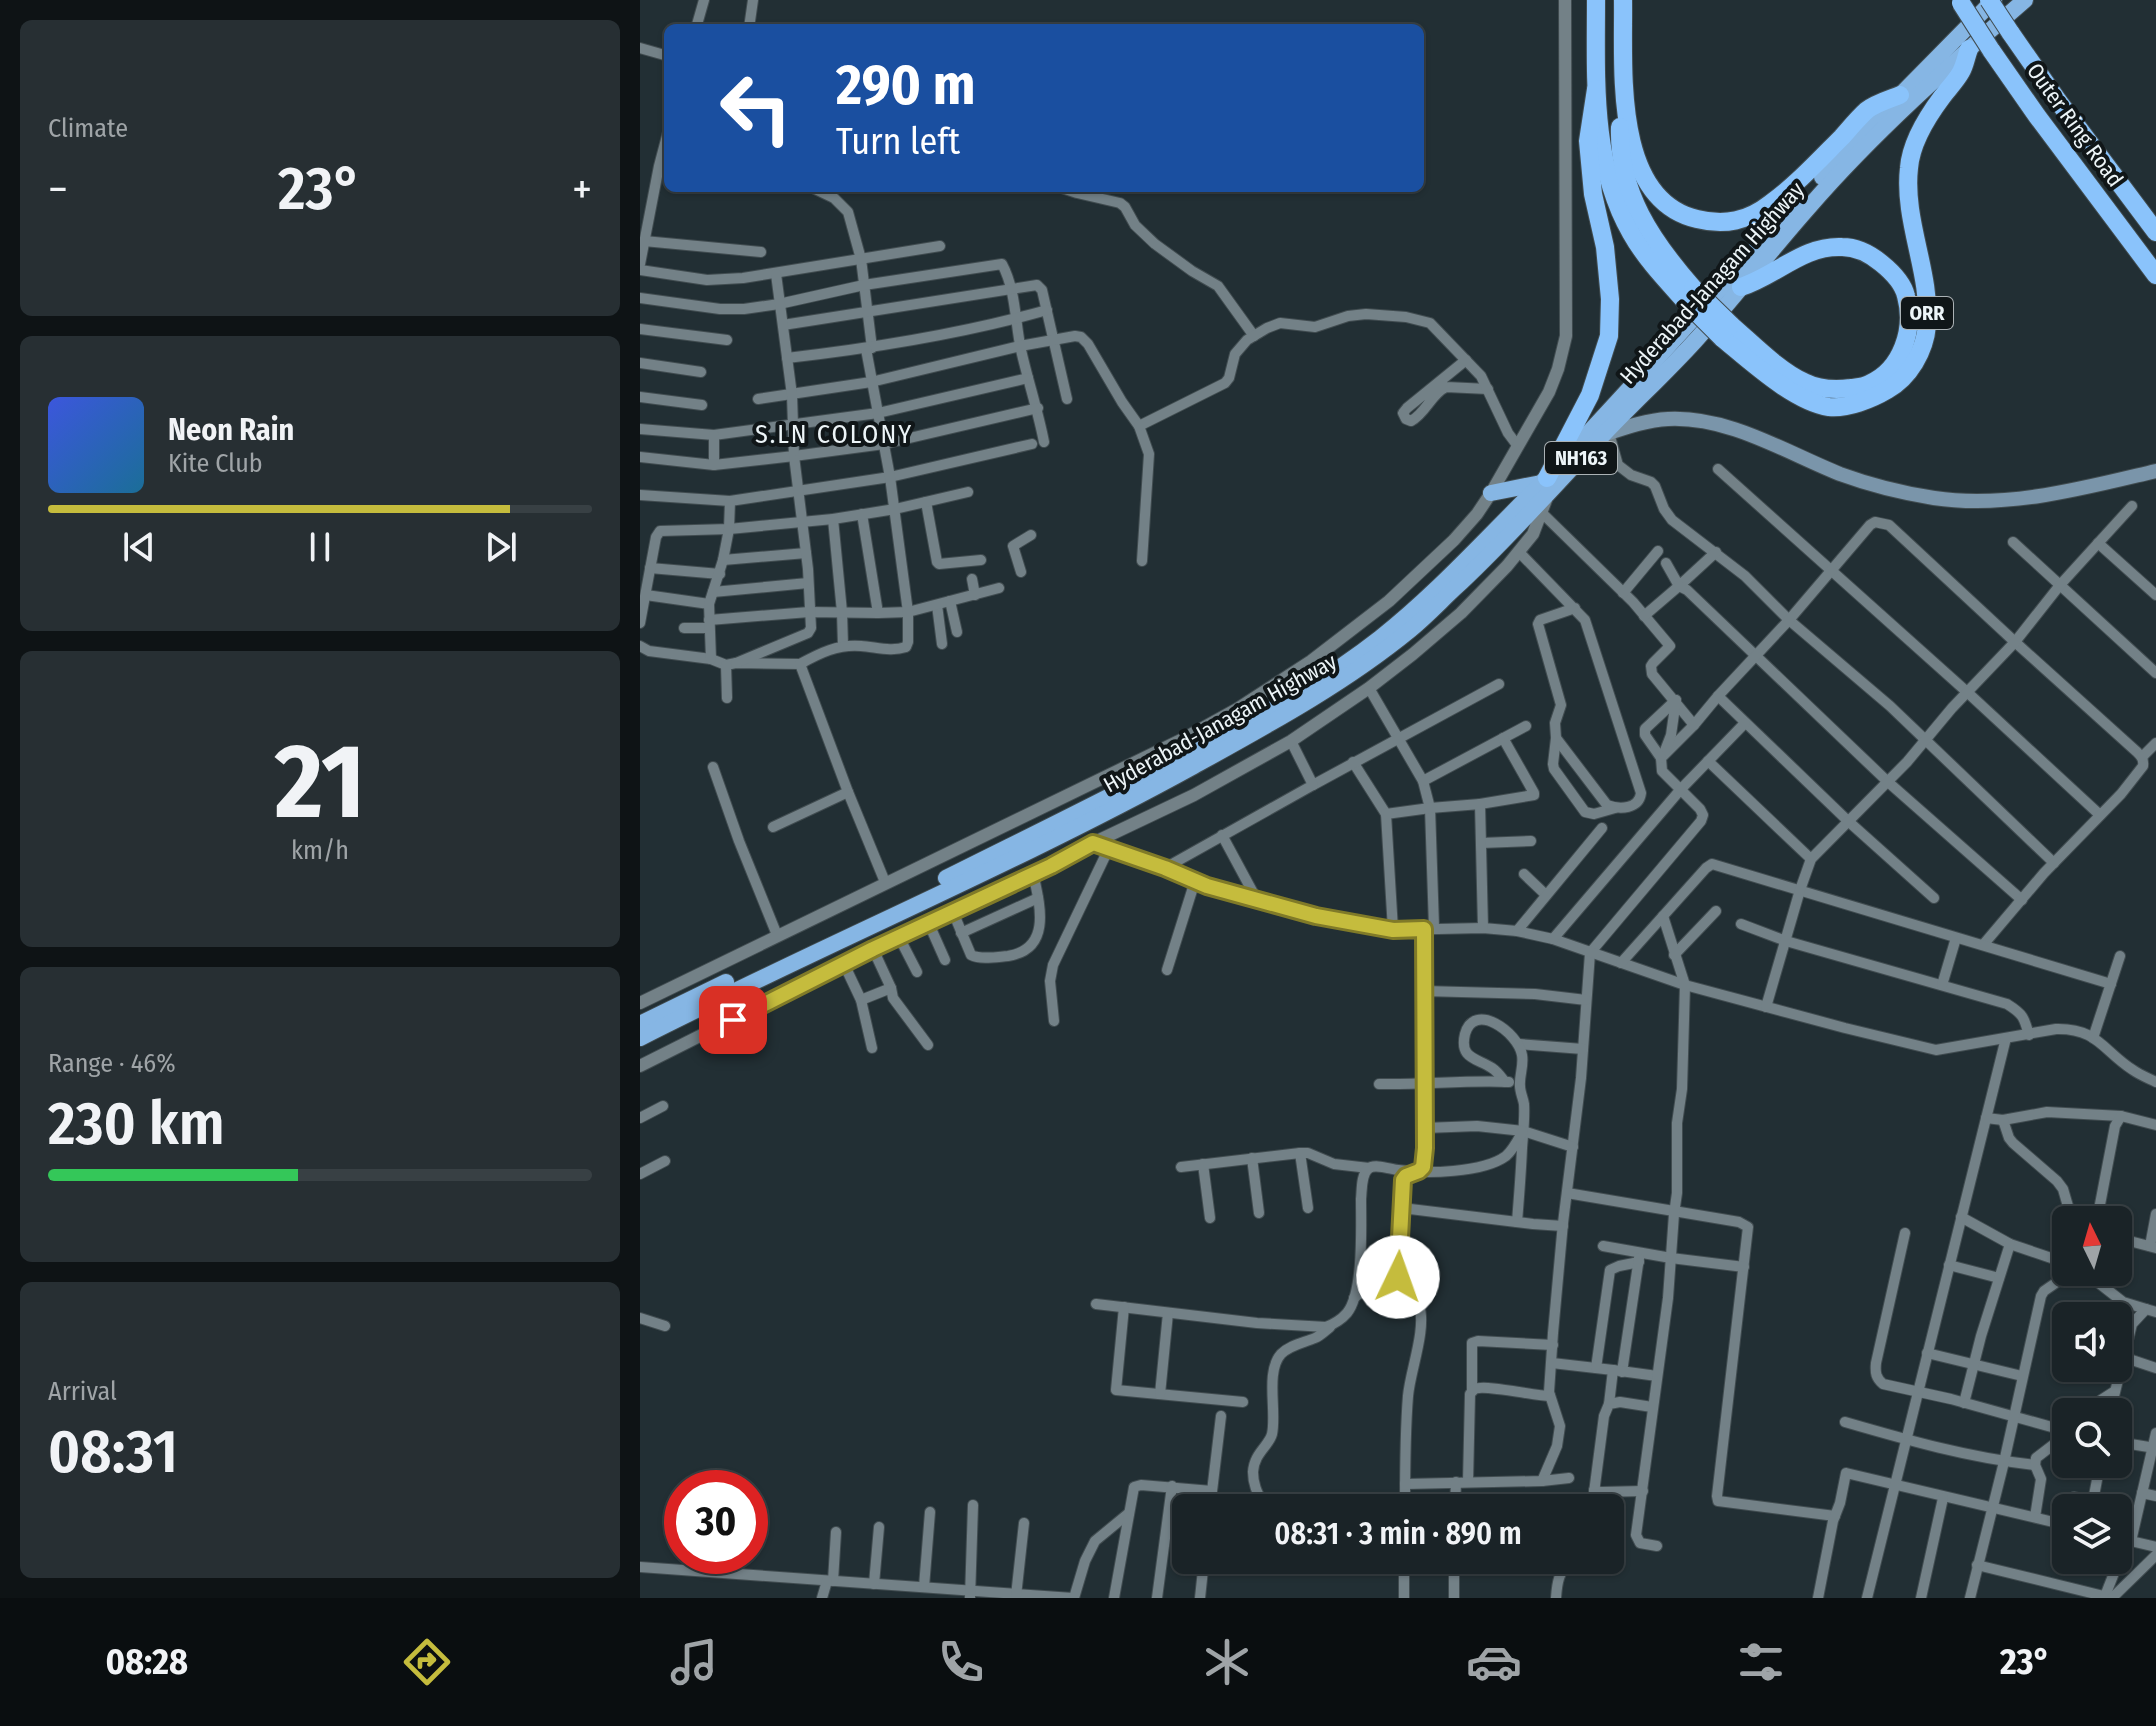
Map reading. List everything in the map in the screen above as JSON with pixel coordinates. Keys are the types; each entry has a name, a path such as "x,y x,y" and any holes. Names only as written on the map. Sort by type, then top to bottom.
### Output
{"highway":[{"name":"ORR","path":"1596,0 1596,89 1600,138 1608,179 1630,231 1651,264 1688,294 1765,373 1796,395 1830,407 1868,401 1897,385 1916,362 1927,327 1926,292 1913,232 1909,165 1924,125 1961,72 1969,49"},
{"name":"ORR","path":"1623,0 1624,88 1619,143 1626,178 1641,218 1688,294"},
{"name":"Outer Ring Road","path":"1994,0 2010,32 2058,101 2156,232"},
{"name":"Hyderabad-Janagam Highway","path":"640,1038 1070,831 1165,781 1324,692 1413,628 1476,569 1545,485 1856,140 1994,0"},
{"name":"Hyderabad-Janagam Highway","path":"640,1024 859,921 1172,765 1279,706 1379,639 1420,605 1545,485 1606,434 1694,342 1810,205 1858,154 2025,0"},
{"name":"Outer Ring Road","path":"1960,2 2037,116 2156,275"},
{"name":"ORR","path":"1624,88 1630,137 1641,172 1658,198 1672,210 1689,218 1730,223 1753,216 1773,202 1809,171 1869,108 1900,95"},
{"name":"ORR","path":"1545,485 1590,395 1609,336 1610,299 1606,260 1593,194 1588,141 1596,89"},
{"name":"ORR","path":"1727,332 1804,383 1835,390 1868,385 1891,370 1904,349 1910,321 1906,294 1892,271 1870,254 1843,246 1812,250 1756,282 1741,287"},
{"path":"1491,493 1545,485"}],"main road":[{"path":"1606,434 1667,419 1698,420 1737,429 1844,475 1882,487 1936,498 1989,502 2046,495 2156,471"}],"street":[{"path":"697,24 704,0"},
{"path":"750,24 753,0"},
{"path":"640,1003 1181,740 1237,709 1311,661 1389,601 1454,540 1491,493 1549,392 1566,336 1565,0"},
{"path":"640,48 664,55"},
{"path":"640,264 664,152"},
{"path":"640,646 649,651 731,664 800,664 843,646 893,650 906,647 908,642 908,612 895,509 871,382 868,313 861,259 848,212 834,198 821,192"},
{"path":"1074,192 1120,203 1135,225 1155,244 1218,286 1254,336"},
{"path":"644,241 761,252"},
{"path":"640,270 707,280 743,278 940,246"},
{"path":"640,298 732,310 1000,263 1004,265 1011,290 1020,346 1038,408 1044,442"},
{"path":"731,664 808,633 811,628 806,553 794,456 792,395 776,274"},
{"path":"783,325 1039,286 1067,399"},
{"path":"787,358 869,348 1047,310"},
{"path":"1139,426 1225,383 1235,354 1247,340 1280,323 1315,327 1348,316 1366,314 1406,317 1430,323 1481,376 1508,433 1517,445"},
{"path":"640,329 727,340"},
{"path":"758,399 871,382 1020,346 1075,336 1085,339 1139,426 1149,454 1142,561"},
{"path":"1466,360 1407,408 1403,413 1406,419 1411,421 1418,417 1446,387 1488,389"},
{"path":"640,363 701,372"},
{"path":"640,429 714,435 878,413 1028,378"},
{"path":"640,397 702,405"},
{"path":"640,457 714,465 794,456 884,444 1038,408"},
{"path":"1606,434 1623,471 1651,482 1664,509 1682,530 1745,576 1789,620 1890,706 2054,863"},
{"path":"714,435 714,465"},
{"path":"640,495 730,501 890,477 1032,444"},
{"path":"1718,469 2100,815"},
{"path":"640,1066 873,949 1194,795 1291,741 1369,688 1461,613 1533,534 1541,512 1545,485"},
{"path":"640,623 656,537 660,531 729,529 833,519 968,492"},
{"path":"711,659 709,604 723,560 730,501"},
{"path":"926,502 937,562 981,560"},
{"path":"1766,1007 1811,859 1888,782 2015,642 2060,585 2132,506"},
{"path":"1541,512 1623,593 1670,646 1653,663 1652,674 1694,725"},
{"path":"862,514 878,613"},
{"path":"833,519 843,646"},
{"path":"1661,758 1789,620 1870,525 1875,522 1889,525 2142,757 2143,766 2121,794 2054,863 1983,945"},
{"path":"1021,572 1013,546 1031,535"},
{"path":"2013,542 2156,673"},
{"path":"2098,543 2156,595"},
{"path":"1623,593 1658,551"},
{"path":"1519,552 1575,608 1585,620 1641,793 1641,799 1636,804 1594,814 1585,812 1554,769 1555,723 1561,705 1538,624 1540,620 1575,608"},
{"path":"1644,616 1716,552"},
{"path":"723,560 806,553"},
{"path":"1666,563 1679,586 1687,590 1888,782 2022,900"},
{"path":"650,568 720,574"},
{"path":"972,579 975,595"},
{"path":"713,592 808,583"},
{"path":"684,628 809,612 908,612 999,588"},
{"path":"646,595 709,604"},
{"path":"950,601 957,632"},
{"path":"937,605 942,644"},
{"path":"727,698 731,664"},
{"path":"800,664 885,882"},
{"path":"1165,868 1499,684"},
{"path":"1369,688 1423,781 1430,808 1429,928 1424,991 1423,1167 1403,1180 1398,1284 1400,1289 1416,1299 1421,1320 1408,1391 1405,1494"},
{"path":"1718,696 1848,821 1934,898"},
{"path":"1661,758 1644,732 1676,700"},
{"path":"1542,1481 1557,1446 1560,1426 1550,1396 1553,1345 1590,953 1701,821 1702,812 1662,771 1661,758 1671,735 1676,700"},
{"path":"1553,939 1681,789 1745,723"},
{"path":"1423,781 1526,726"},
{"path":"1386,814 1534,795 1503,738"},
{"path":"1556,738 1607,805 1615,808"},
{"path":"1291,741 1313,785"},
{"path":"2142,757 2156,743"},
{"path":"1708,761 1811,859"},
{"path":"1353,762 1386,814 1393,930"},
{"path":"713,767 777,935"},
{"path":"773,827 848,792"},
{"path":"1480,804 1483,928"},
{"path":"1517,931 1602,828"},
{"path":"1222,835 1257,900"},
{"path":"1481,843 1531,841"},
{"path":"1093,843 1207,886 1316,916 1393,930 1483,928 1517,931 1553,939 1685,985 1936,1050 2056,1029 2073,1029 2093,1038 2132,1070 2156,1082"},
{"path":"1054,1021 1050,981 1053,965 1109,848"},
{"path":"1621,963 1712,864 2111,984"},
{"path":"953,912 974,957 1017,954 1028,949 1037,939 1040,917 1033,873"},
{"path":"1524,874 1546,895"},
{"path":"1167,970 1195,881"},
{"path":"961,933 1038,898"},
{"path":"1674,955 1716,911"},
{"path":"1657,1546 1646,1546 1637,1540 1636,1535 1668,1298 1677,1193 1677,1123 1682,1089 1685,985 1663,916"},
{"path":"929,924 945,960"},
{"path":"1741,924 1786,941 2007,1004 2025,1019 2029,1035"},
{"path":"899,937 917,972"},
{"path":"1942,985 1956,938"},
{"path":"873,949 893,998 928,1045"},
{"path":"2093,1038 2120,956"},
{"path":"844,964 861,1000 872,1048"},
{"path":"861,1000 891,988"},
{"path":"1424,991 1535,994 1586,1000"},
{"path":"1505,1082 1490,1066 1470,1057 1465,1049 1466,1031 1470,1025 1480,1020 1489,1021 1508,1032 1519,1044 1523,1065 1519,1083 1524,1105 1517,1222"},
{"path":"1867,1598 2006,1038"},
{"path":"1519,1044 1583,1049"},
{"path":"1379,1084 1519,1083"},
{"path":"640,1118 663,1106"},
{"path":"1986,1118 2003,1120 2047,1112 2121,1116 2156,1125"},
{"path":"2100,1206 2115,1126 2121,1116"},
{"path":"2003,1120 2013,1143 2057,1181 2068,1206"},
{"path":"1425,1128 1477,1126 1523,1131 1573,1147"},
{"path":"1181,1167 1308,1153 1334,1164 1369,1168 1464,1170 1493,1164 1508,1154 1523,1131"},
{"path":"1300,1153 1308,1208"},
{"path":"1252,1158 1259,1213"},
{"path":"640,1174 665,1161"},
{"path":"1203,1164 1210,1218"},
{"path":"1258,1494 1254,1466 1260,1450 1272,1436 1275,1362 1283,1351 1317,1337 1335,1324 1346,1314 1354,1298 1359,1273 1362,1187 1369,1168"},
{"path":"1567,1193 1739,1222 1748,1227 1718,1501 1835,1516"},
{"path":"1402,1208 1563,1226"},
{"path":"2132,1242 2153,1247 2156,1214"},
{"path":"1961,1217 2010,1244 2052,1259"},
{"path":"1905,1233 1875,1373 1883,1384 2052,1429"},
{"path":"1964,1403 2010,1244"},
{"path":"1603,1246 1639,1257 1744,1267"},
{"path":"1596,1368 1610,1270 1639,1257"},
{"path":"1594,1494 1604,1416 1617,1371 1639,1257"},
{"path":"1949,1265 1999,1278"},
{"path":"1354,1298 1370,1287 1398,1284"},
{"path":"1970,1598 2041,1296 2052,1285"},
{"path":"2103,1286 2123,1302 2153,1310"},
{"path":"1096,1304 1257,1323 1316,1327 1335,1324"},
{"path":"1124,1307 1116,1390 1243,1402"},
{"path":"2132,1324 2153,1310"},
{"path":"1160,1394 1168,1313"},
{"path":"640,1318 665,1326"},
{"path":"1468,1482 1472,1343 1553,1345"},
{"path":"1927,1353 2022,1376"},
{"path":"2132,1360 2156,1368"},
{"path":"1552,1363 1657,1376"},
{"path":"2113,1398 2117,1382"},
{"path":"1472,1390 1492,1388 1550,1396"},
{"path":"2104,1398 2115,1391"},
{"path":"1609,1404 1620,1402 1652,1407"},
{"path":"1212,1494 1221,1416"},
{"path":"1845,1422 2004,1462 2035,1465"},
{"path":"2132,1520 2142,1493 2156,1433"},
{"path":"2132,1444 2154,1448"},
{"path":"2035,1517 2041,1479 2035,1465 2036,1458 2052,1445"},
{"path":"1818,1598 1846,1473 2052,1521"},
{"path":"1405,1484 1569,1478"},
{"path":"1456,1482 1456,1494"},
{"path":"1114,1598 1134,1487 1172,1486 1212,1491"},
{"path":"1157,1598 1172,1486"},
{"path":"1594,1490 1643,1491"},
{"path":"2142,1493 2156,1496"},
{"path":"1921,1598 1943,1498"},
{"path":"970,1594 973,1505"},
{"path":"924,1587 930,1512"},
{"path":"640,1567 924,1587 970,1594 1073,1598 1095,1541 1129,1513"},
{"path":"1016,1595 1024,1523"},
{"path":"874,1584 879,1527"},
{"path":"822,1598 830,1581 836,1532"},
{"path":"2132,1541 2156,1547"},
{"path":"2110,1597 2156,1555"},
{"path":"1977,1565 2110,1597"},
{"path":"1200,1598 1203,1574"},
{"path":"1404,1574 1404,1598"},
{"path":"1454,1574 1454,1598"},
{"path":"1556,1598 1560,1574"},
{"path":"2110,1597 2116,1574"}],"district":[{"name":"S.LN COLONY","path":"834,434"}],"route":[{"path":"733,1020 1093,843 1207,886 1316,916 1393,930 1424,929 1425,1148 1423,1167 1403,1180 1398,1277"}]}
